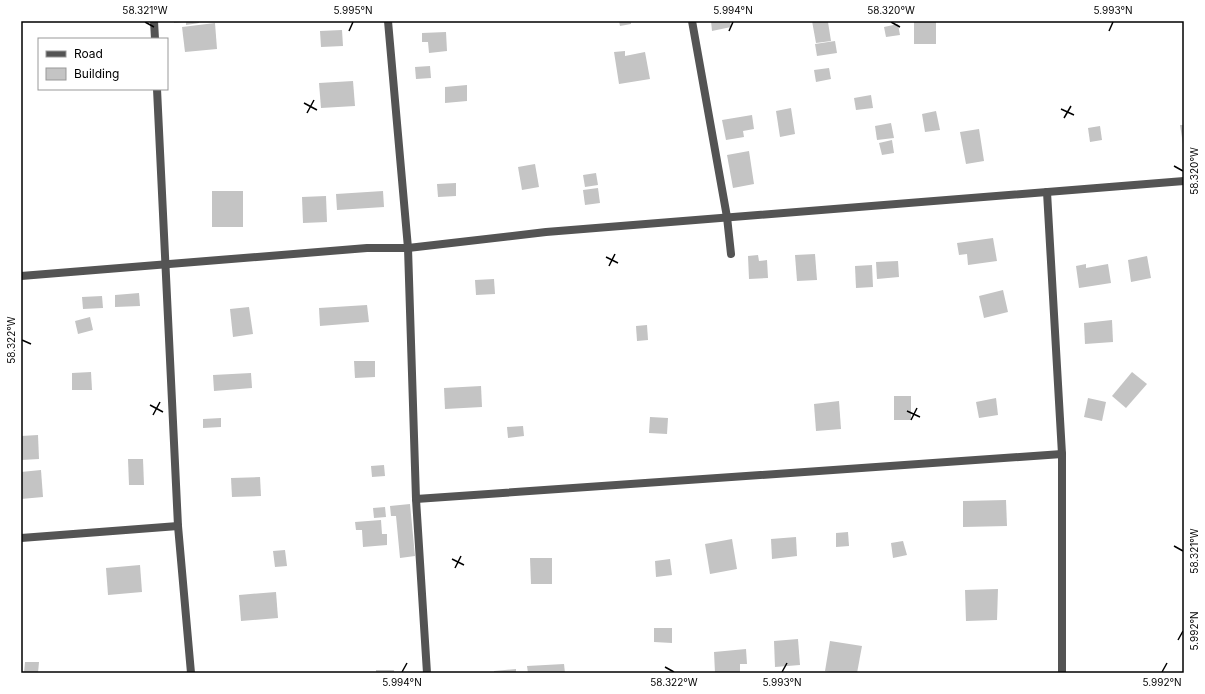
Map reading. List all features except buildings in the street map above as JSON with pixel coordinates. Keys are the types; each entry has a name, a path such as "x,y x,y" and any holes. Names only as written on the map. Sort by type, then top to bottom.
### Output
{"street":[{"path":"154,21 155,38"},
{"path":"388,21 408,248 416,499 428,673"},
{"path":"692,21 727,217 731,254"},
{"path":"157,90 178,526 191,673"},
{"path":"21,276 367,248 408,248 546,232 1184,181"},
{"path":"1047,192 1062,454 1062,673"},
{"path":"416,499 1062,454"},
{"path":"21,538 178,526"}]}
